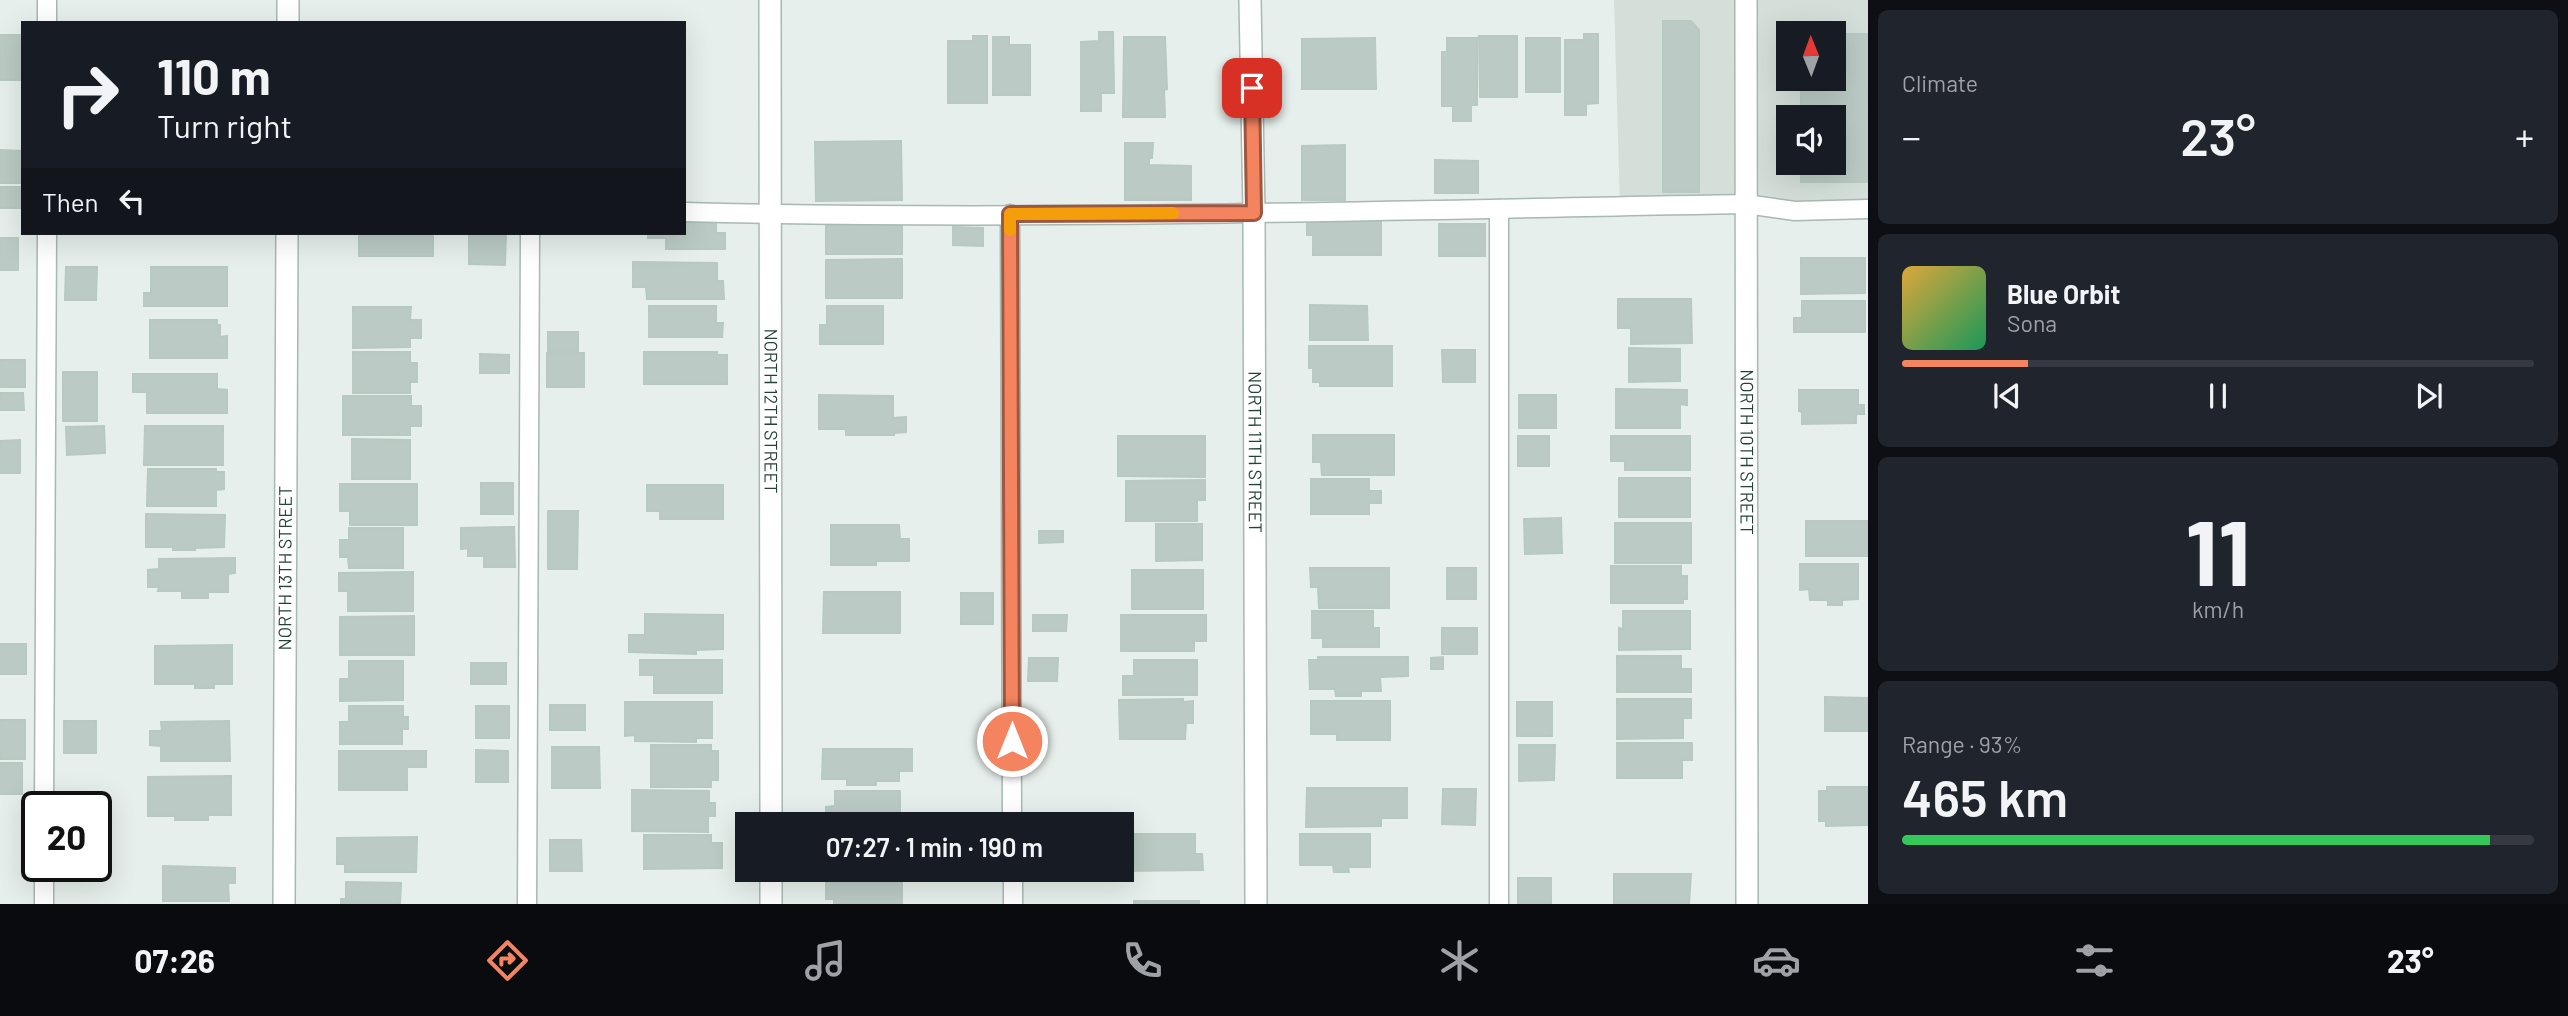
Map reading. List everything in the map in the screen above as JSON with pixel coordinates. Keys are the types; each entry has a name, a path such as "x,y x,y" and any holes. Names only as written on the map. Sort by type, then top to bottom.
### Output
{"street":[{"path":"288,0 288,21"},
{"name":"NORTH 12TH STREET","path":"770,0 771,812"},
{"name":"NORTH 11TH STREET","path":"1250,0 1254,213 1256,904"},
{"name":"NORTH 10TH STREET","path":"1746,0 1747,904"},
{"name":"NORTH 13TH STREET","path":"284,904 287,235"},
{"path":"771,882 771,904"}],"lane":[{"path":"47,0 47,21"},
{"path":"686,212 1254,213 1746,204 1795,211 1868,209"},
{"path":"1499,209 1499,904"},
{"path":"1010,214 1012,812"},
{"path":"44,791 47,235"},
{"path":"527,904 530,235"},
{"path":"44,882 44,904"},
{"path":"1013,882 1013,904"}],"shaded area":[{"path":"1614,0 1868,0 1868,209 1620,207"}],"building":[{"path":"1663,21 1691,21 1699,30 1699,192 1663,192"},
{"path":"1099,32 1113,32 1114,93 1101,93 1101,111 1081,111 1081,42 1099,41"},
{"path":"1584,34 1598,34 1598,103 1586,104 1586,115 1565,115 1565,40 1584,40"},
{"path":"1846,34 1868,34 1868,182 1801,182 1801,175 1846,175 1846,105 1801,105 1801,91 1846,91"},
{"path":"0,35 21,35 21,80 0,80"},
{"path":"973,36 987,36 987,103 948,103 948,41 973,41"},
{"path":"1479,36 1517,36 1517,97 1480,97"},
{"path":"993,37 1009,37 1009,45 1030,45 1030,95 993,95"},
{"path":"1124,37 1165,37 1165,117 1123,117"},
{"path":"1375,38 1376,89 1302,89 1302,39"},
{"path":"1447,38 1477,38 1477,105 1471,105 1471,121 1453,121 1453,106 1442,106 1442,52 1447,52"},
{"path":"1526,38 1560,38 1560,92 1526,92"},
{"path":"901,141 902,200 816,201 815,142"},
{"path":"1125,143 1153,143 1149,165 1191,166 1191,200 1125,200"},
{"path":"1345,145 1345,200 1302,200 1302,146"},
{"path":"0,150 21,151 21,183 0,183"},
{"path":"1435,160 1478,161 1478,193 1435,193"},
{"path":"0,187 21,187 21,208 0,208"},
{"path":"1307,214 1381,214 1381,255 1313,255 1313,235 1307,235"},
{"path":"826,217 902,217 902,254 826,254"},
{"path":"686,218 716,218 716,233 725,233 725,249 666,249 666,238 648,238 648,235 686,235"},
{"path":"1439,224 1485,224 1485,256 1439,256"},
{"path":"953,227 983,228 983,246 953,245"},
{"path":"359,235 433,235 433,256 359,256"},
{"path":"469,235 506,235 505,265 469,264"},
{"path":"0,238 18,238 18,270 0,270"},
{"path":"1801,258 1865,258 1865,293 1801,294"},
{"path":"902,259 902,298 826,298 826,260"},
{"path":"633,262 717,263 717,281 723,281 724,299 647,299 646,287 633,287"},
{"path":"66,267 97,267 96,300 65,300"},
{"path":"151,267 227,267 227,306 144,306 144,293 151,293"},
{"path":"1618,299 1691,299 1692,343 1631,344 1631,328 1618,328"},
{"path":"1802,301 1865,301 1865,332 1794,332 1794,318 1802,318"},
{"path":"1310,305 1367,306 1368,340 1310,340"},
{"path":"649,306 716,306 716,323 723,323 722,337 649,337"},
{"path":"827,306 883,306 883,344 820,344 820,325 827,325"},
{"path":"353,307 411,307 410,320 421,320 421,338 410,338 410,347 353,348"},
{"path":"150,320 217,320 220,337 227,336 227,358 150,358"},
{"path":"548,332 578,332 578,351 548,351"},
{"path":"1309,346 1392,346 1392,386 1320,386 1320,382 1313,382 1313,368 1309,368"},
{"path":"1629,348 1680,349 1680,381 1629,382"},
{"path":"1442,350 1475,350 1475,382 1443,382"},
{"path":"353,352 410,352 410,363 417,363 417,382 410,382 410,393 353,393"},
{"path":"644,352 717,352 717,355 727,355 727,384 644,384"},
{"path":"547,353 584,353 584,387 547,387"},
{"path":"480,354 509,355 509,373 480,373"},
{"path":"0,360 25,360 25,387 0,387"},
{"path":"63,372 97,372 97,421 63,421"},
{"path":"133,374 217,374 217,389 227,390 227,413 147,413 147,392 133,392"},
{"path":"1616,389 1687,390 1687,405 1680,404 1680,428 1616,428"},
{"path":"1799,390 1858,390 1858,405 1864,405 1864,414 1856,414 1856,423 1802,424"},
{"path":"0,393 23,393 24,410 0,410"},
{"path":"819,395 893,396 893,418 906,417 906,432 894,435 846,435 846,429 819,429"},
{"path":"1519,395 1556,395 1556,428 1519,428"},
{"path":"343,396 411,396 411,406 421,406 421,426 410,426 410,435 343,435"},
{"path":"104,426 105,453 67,455 66,427"},
{"path":"145,426 223,426 223,465 144,465"},
{"path":"1313,435 1394,435 1394,475 1322,475 1321,462 1313,462"},
{"path":"1118,436 1205,436 1205,477 1118,476"},
{"path":"1518,436 1549,436 1549,466 1518,466"},
{"path":"1611,436 1690,436 1690,470 1625,470 1625,461 1611,461"},
{"path":"352,439 410,440 410,479 352,479"},
{"path":"20,440 20,473 0,473 0,441"},
{"path":"148,469 216,469 216,472 224,472 224,489 216,490 216,506 147,506"},
{"path":"1619,478 1690,478 1690,517 1619,517"},
{"path":"1311,479 1369,479 1369,491 1381,491 1381,503 1369,503 1369,514 1311,514"},
{"path":"1205,480 1205,500 1197,500 1197,521 1126,521 1126,481"},
{"path":"481,483 513,483 513,514 481,514"},
{"path":"340,484 417,484 417,525 350,525 350,511 340,511"},
{"path":"647,485 723,485 723,519 660,519 660,511 647,511"},
{"path":"548,511 578,511 577,569 548,569"},
{"path":"146,514 225,515 224,547 173,550 173,547 146,547"},
{"path":"1561,518 1562,553 1525,554 1524,519"},
{"path":"1806,521 1868,521 1868,556 1806,556"},
{"path":"1615,523 1691,523 1691,563 1615,563"},
{"path":"1156,524 1202,524 1202,560 1156,561"},
{"path":"831,525 899,525 900,539 909,539 909,561 876,561 876,565 831,565"},
{"path":"514,527 515,567 484,567 484,556 468,556 468,548 461,549 461,528"},
{"path":"349,528 403,528 403,568 349,568 348,557 340,557 340,540 349,540"},
{"path":"1039,531 1063,531 1063,542 1039,543"},
{"path":"235,558 235,573 228,574 228,592 208,592 208,598 182,598 182,591 158,591 159,587 148,587 148,570 159,569 159,559"},
{"path":"1800,564 1858,564 1858,599 1842,600 1842,605 1828,605 1828,600 1810,600 1809,589 1800,590"},
{"path":"1611,566 1681,566 1681,576 1687,576 1687,599 1683,599 1683,603 1611,603"},
{"path":"1310,568 1389,568 1389,608 1319,608 1318,587 1311,587"},
{"path":"1447,568 1476,568 1476,599 1447,599"},
{"path":"1132,570 1203,570 1203,609 1132,609"},
{"path":"413,572 413,611 348,611 348,591 339,591 339,573"},
{"path":"824,592 900,592 900,633 823,633"},
{"path":"961,593 993,593 993,624 961,624"},
{"path":"1312,611 1373,611 1373,628 1379,628 1379,647 1323,647 1323,638 1312,638"},
{"path":"1623,611 1690,611 1690,649 1619,650 1619,628 1623,629"},
{"path":"645,614 723,615 723,649 696,650 696,654 629,652 629,635 645,635"},
{"path":"1033,615 1067,615 1066,631 1033,631"},
{"path":"1121,615 1206,615 1206,641 1194,641 1194,651 1121,651"},
{"path":"414,616 414,655 340,655 340,617"},
{"path":"1442,628 1477,628 1477,654 1442,654"},
{"path":"0,644 26,644 26,674 0,674"},
{"path":"232,645 232,684 195,688 195,684 155,684 155,646"},
{"path":"1617,656 1681,656 1681,669 1691,669 1691,692 1617,692"},
{"path":"1318,657 1408,657 1408,676 1380,677 1381,691 1361,691 1361,696 1336,696 1335,689 1310,689 1309,660 1318,660"},
{"path":"1443,657 1443,669 1431,669 1431,658"},
{"path":"1029,658 1058,658 1057,681 1028,681"},
{"path":"640,660 722,660 722,693 654,693 654,675 640,675"},
{"path":"1134,660 1197,660 1197,695 1123,695 1123,676 1134,676"},
{"path":"349,661 403,661 403,700 340,701 340,679 349,679"},
{"path":"471,663 506,663 506,684 471,684"},
{"path":"1825,697 1868,698 1868,731 1825,731"},
{"path":"1183,699 1183,702 1193,701 1193,723 1186,723 1185,739 1120,739 1119,700"},
{"path":"1617,699 1691,699 1691,718 1683,718 1683,738 1617,739"},
{"path":"1311,701 1390,701 1390,740 1337,740 1337,734 1311,734"},
{"path":"625,702 712,702 712,738 696,738 696,742 635,741 635,735 625,736"},
{"path":"1517,702 1552,702 1552,736 1517,736"},
{"path":"550,705 585,705 585,730 550,730"},
{"path":"349,706 403,706 403,717 408,717 408,729 402,729 402,744 340,744 340,722 349,722"},
{"path":"476,706 509,706 509,738 476,738"},
{"path":"0,720 25,720 25,759 0,759"},
{"path":"64,721 96,721 96,753 64,753"},
{"path":"229,721 230,761 161,761 161,746 150,745 150,731 162,731 161,722"},
{"path":"1617,743 1692,743 1692,760 1682,760 1682,778 1617,778"},
{"path":"651,745 711,745 711,751 718,751 718,780 711,780 711,787 651,787"},
{"path":"1519,745 1555,745 1554,780 1519,781"},
{"path":"552,747 599,747 600,788 552,788"},
{"path":"823,749 912,749 912,771 899,771 899,781 876,781 876,785 847,785 847,779 822,779"},
{"path":"476,750 508,751 508,782 476,782"},
{"path":"339,751 426,751 426,767 407,767 407,790 339,790"},
{"path":"0,763 22,763 21,794 0,794"},
{"path":"231,776 231,815 208,815 208,820 175,820 175,816 148,816 148,777"},
{"path":"1827,787 1868,787 1868,825 1826,826 1826,821 1819,821 1819,791 1827,791"},
{"path":"1307,788 1407,788 1407,818 1381,818 1381,826 1306,827"},
{"path":"1443,789 1476,789 1475,825 1442,824"},
{"path":"632,790 709,791 709,803 715,803 715,816 708,816 708,832 632,831"},
{"path":"835,791 900,791 900,812 826,812 826,807 835,806"},
{"path":"1134,834 1195,834 1195,854 1202,854 1203,870 1134,871"},
{"path":"1300,834 1370,834 1370,867 1348,867 1349,872 1334,872 1333,865 1300,865"},
{"path":"644,835 711,835 711,843 722,843 722,868 644,869"},
{"path":"417,837 416,872 345,872 345,864 337,864 337,838"},
{"path":"550,840 581,840 582,871 550,871"},
{"path":"163,866 235,868 235,883 228,883 229,901 163,901"},
{"path":"1614,874 1691,874 1689,904 1614,904"},
{"path":"1518,878 1551,878 1551,904 1518,904"},
{"path":"346,882 401,883 400,904 341,904 341,899 346,899"},
{"path":"826,882 902,882 902,904 834,904 834,899 826,899"},
{"path":"1134,901 1199,901 1199,904 1134,904"}],"slow traffic":[{"path":"1010,230 1010,214 1173,213"}],"route":[{"path":"1012,741 1010,214 1254,213 1252,88"}]}
